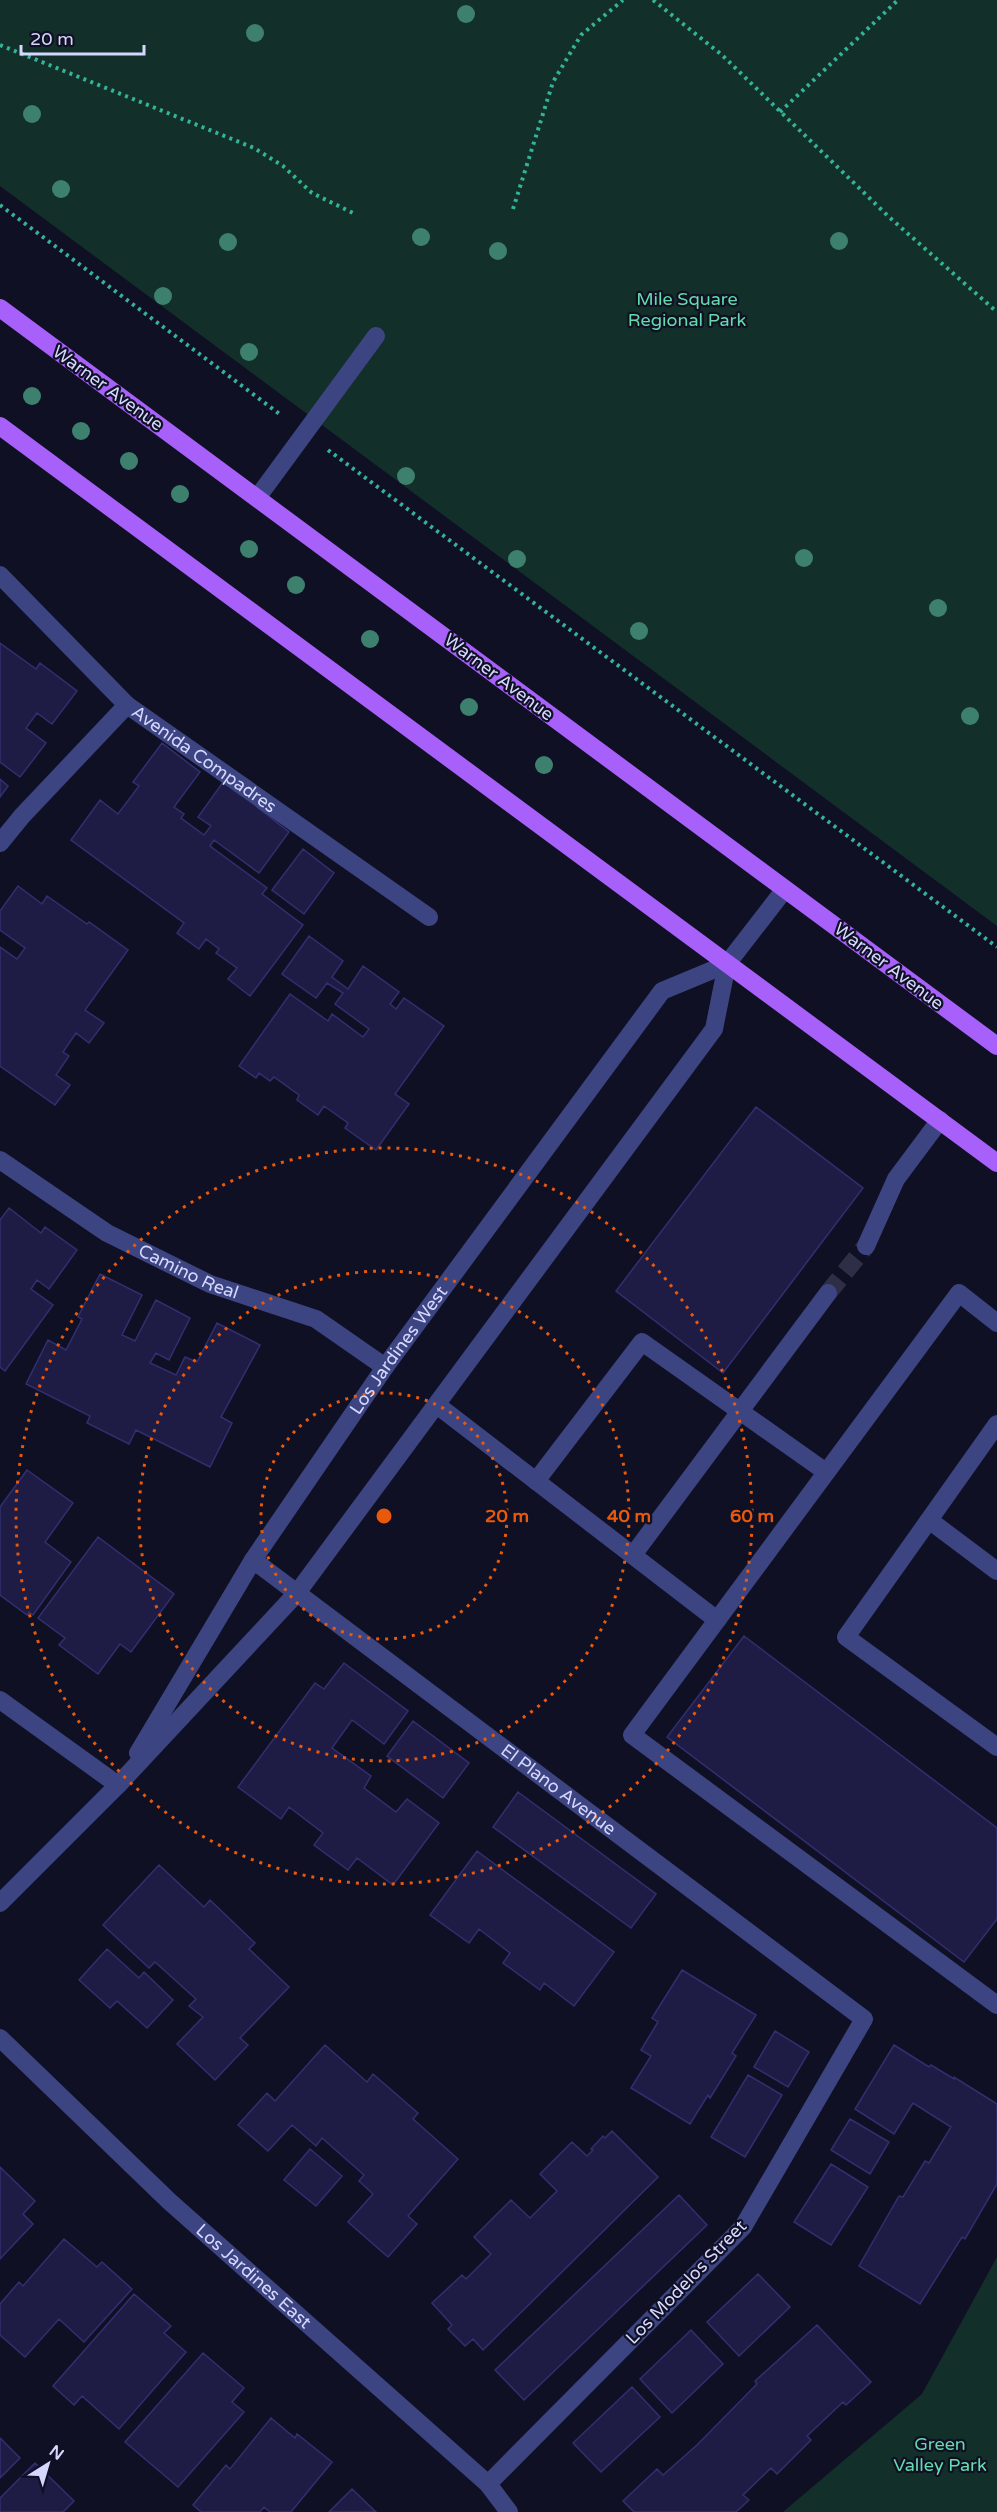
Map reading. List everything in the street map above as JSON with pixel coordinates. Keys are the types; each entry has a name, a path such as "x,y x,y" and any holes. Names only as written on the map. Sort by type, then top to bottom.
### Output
{"main road":[{"name":"Warner Avenue","path":"0,308 997,1046"},
{"path":"0,426 997,1163"}],"street":[{"path":"257,498 376,336"},
{"name":"Avenida Compadres","path":"0,575 127,705 429,917"},
{"path":"0,843 22,816 127,705"},
{"name":"Los Jardines West","path":"0,1903 118,1785 297,1593 714,1029 728,964 785,889"},
{"name":"Los Jardines West","path":"118,1785 253,1560 385,1367 662,991 728,964"},
{"path":"866,1246 896,1179 940,1120"},
{"name":"Camino Real","path":"0,1160 107,1233 210,1284 315,1319 385,1367"},
{"path":"633,1555 828,1293"},
{"path":"997,1323 959,1293 632,1735 997,2005"},
{"path":"536,1481 642,1342 826,1472"},
{"path":"437,1405 717,1620"},
{"path":"997,1424 846,1637 997,1747"},
{"path":"929,1520 997,1571"},
{"name":"El Plano Avenue","path":"253,1560 864,2019"},
{"path":"0,1700 118,1785"},
{"name":"Los Modelos Street","path":"488,2484 743,2227 864,2019"},
{"name":"Los Jardines East","path":"0,2038 169,2201 488,2484 509,2512"}],"path":[{"path":"513,209 553,82 581,35 623,0"},
{"path":"653,0 722,55 890,217 997,312"},
{"path":"780,112 898,0"},
{"path":"0,45 254,148 283,166 312,193 355,214"},
{"path":"0,205 997,947"}],"green space":[{"name":"Mile Square Regional Park","path":"0,0 997,0 997,926 0,186"},
{"name":"Green Valley Park","path":"997,2257 997,2512 783,2512 922,2394"}],"building":[{"path":"0,643 36,669 40,663 77,691 52,724 37,713 26,728 46,743 20,777 0,762"},
{"path":"162,743 200,772 174,807 184,814 181,818 204,835 211,826 198,817 226,778 259,804 257,807 289,832 259,873 214,840 210,846 267,888 262,894 303,925 250,996 228,979 237,968 216,953 219,949 206,939 199,949 177,933 184,923 71,840 100,800 118,814 139,786 133,782"},
{"path":"0,779 8,786 0,797"},
{"path":"303,849 334,873 304,914 272,890"},
{"path":"18,886 42,904 47,896 128,950 85,1010 104,1023 89,1043 76,1033 63,1052 69,1056 56,1075 70,1085 55,1105 0,1066 0,947 17,959 25,948 0,930 0,911"},
{"path":"309,936 343,961 332,977 348,989 363,966 399,992 390,1004 396,1009 404,998 444,1026 395,1094 409,1104 376,1150 345,1128 348,1123 324,1106 318,1115 297,1100 299,1095 274,1077 270,1081 259,1073 256,1078 239,1066 290,994 328,1021 332,1014 363,1037 369,1029 335,1004 343,993 327,983 316,998 282,974"},
{"path":"756,1107 863,1188 723,1373 616,1291"},
{"path":"9,1208 41,1233 45,1227 77,1250 49,1289 37,1280 31,1289 53,1305 5,1371 0,1367 0,1220"},
{"path":"100,1274 142,1295 122,1335 135,1341 156,1300 190,1318 169,1360 156,1353 150,1363 176,1375 185,1357 197,1362 217,1323 260,1345 221,1417 232,1423 210,1467 136,1430 129,1444 87,1423 90,1416 26,1384 48,1340 66,1350 82,1319 78,1317"},
{"path":"27,1470 73,1503 45,1542 71,1562 33,1615 29,1612 27,1615 0,1595 0,1507"},
{"path":"98,1537 174,1594 131,1652 120,1644 98,1674 59,1645 65,1638 38,1618"},
{"path":"744,1636 997,1828 997,1919 964,1962 667,1737"},
{"path":"344,1663 408,1711 384,1744 352,1720 332,1748 371,1776 364,1788 396,1812 407,1799 439,1823 393,1885 357,1858 348,1870 314,1845 323,1833 289,1807 281,1819 238,1787 315,1683 324,1689"},
{"path":"413,1721 469,1763 443,1798 387,1756"},
{"path":"518,1792 656,1894 631,1928 493,1827"},
{"path":"477,1851 614,1952 574,2006 544,1983 540,1990 503,1963 510,1953 479,1929 469,1943 430,1915"},
{"path":"159,1865 204,1907 210,1900 255,1943 249,1949 289,1987 240,2038 248,2045 215,2080 177,2044 203,2017 189,2006 196,1999 155,1962 149,1968 103,1925"},
{"path":"107,1949 139,1978 144,1972 173,2000 147,2028 117,2001 110,2008 79,1980"},
{"path":"682,1970 756,2015 732,2053 736,2056 710,2098 708,2095 690,2124 631,2088 651,2056 641,2050 658,2022 652,2018"},
{"path":"775,2031 809,2052 788,2087 754,2067"},
{"path":"325,2045 367,2082 373,2074 418,2113 413,2119 458,2159 408,2216 417,2224 388,2257 348,2222 373,2194 359,2181 364,2175 322,2138 316,2146 292,2125 268,2151 238,2125 267,2093 275,2101"},
{"path":"894,2045 929,2067 931,2065 954,2079 954,2077 997,2104 997,2184 965,2239 962,2237 920,2304 859,2266 899,2196 903,2197 925,2161 929,2163 951,2127 913,2103 894,2134 855,2109"},
{"path":"748,2075 782,2095 745,2157 711,2137"},
{"path":"850,2119 889,2142 870,2174 831,2150"},
{"path":"612,2131 658,2177 483,2350 473,2339 465,2346 448,2329 452,2325 432,2303 462,2275 466,2279 491,2254 474,2237 511,2200 530,2218 557,2191 540,2174 572,2142 587,2156 603,2136 605,2138"},
{"path":"310,2149 342,2176 316,2206 284,2180"},
{"path":"831,2164 868,2187 831,2245 794,2222"},
{"path":"0,2167 35,2201 23,2214 33,2224 0,2259"},
{"path":"679,2195 707,2225 524,2400 495,2370"},
{"path":"64,2239 97,2267 102,2262 132,2289 84,2342 59,2319 25,2357 0,2335 0,2304 19,2282 23,2286"},
{"path":"758,2274 790,2307 739,2356 707,2322"},
{"path":"134,2294 171,2326 164,2333 186,2352 119,2429 82,2396 74,2405 53,2386"},
{"path":"817,2325 871,2382 846,2405 843,2402 807,2436 811,2440 777,2474 771,2468 743,2495 749,2500 736,2512 634,2512 623,2501 657,2469 663,2475 697,2445 757,2384 755,2381"},
{"path":"691,2330 723,2364 672,2413 640,2379"},
{"path":"203,2353 244,2388 232,2402 244,2412 178,2487 125,2442"},
{"path":"632,2387 660,2417 601,2472 573,2443"},
{"path":"271,2418 295,2438 297,2434 332,2462 291,2512 270,2512 264,2507 260,2512 201,2512 193,2505 226,2465 230,2469"},
{"path":"0,2438 20,2458 0,2478"},
{"path":"35,2463 74,2501 63,2512 0,2512 0,2498"},
{"path":"352,2489 376,2512 329,2512"}],"tunnel":[{"path":"828,1293 866,1246"}]}
